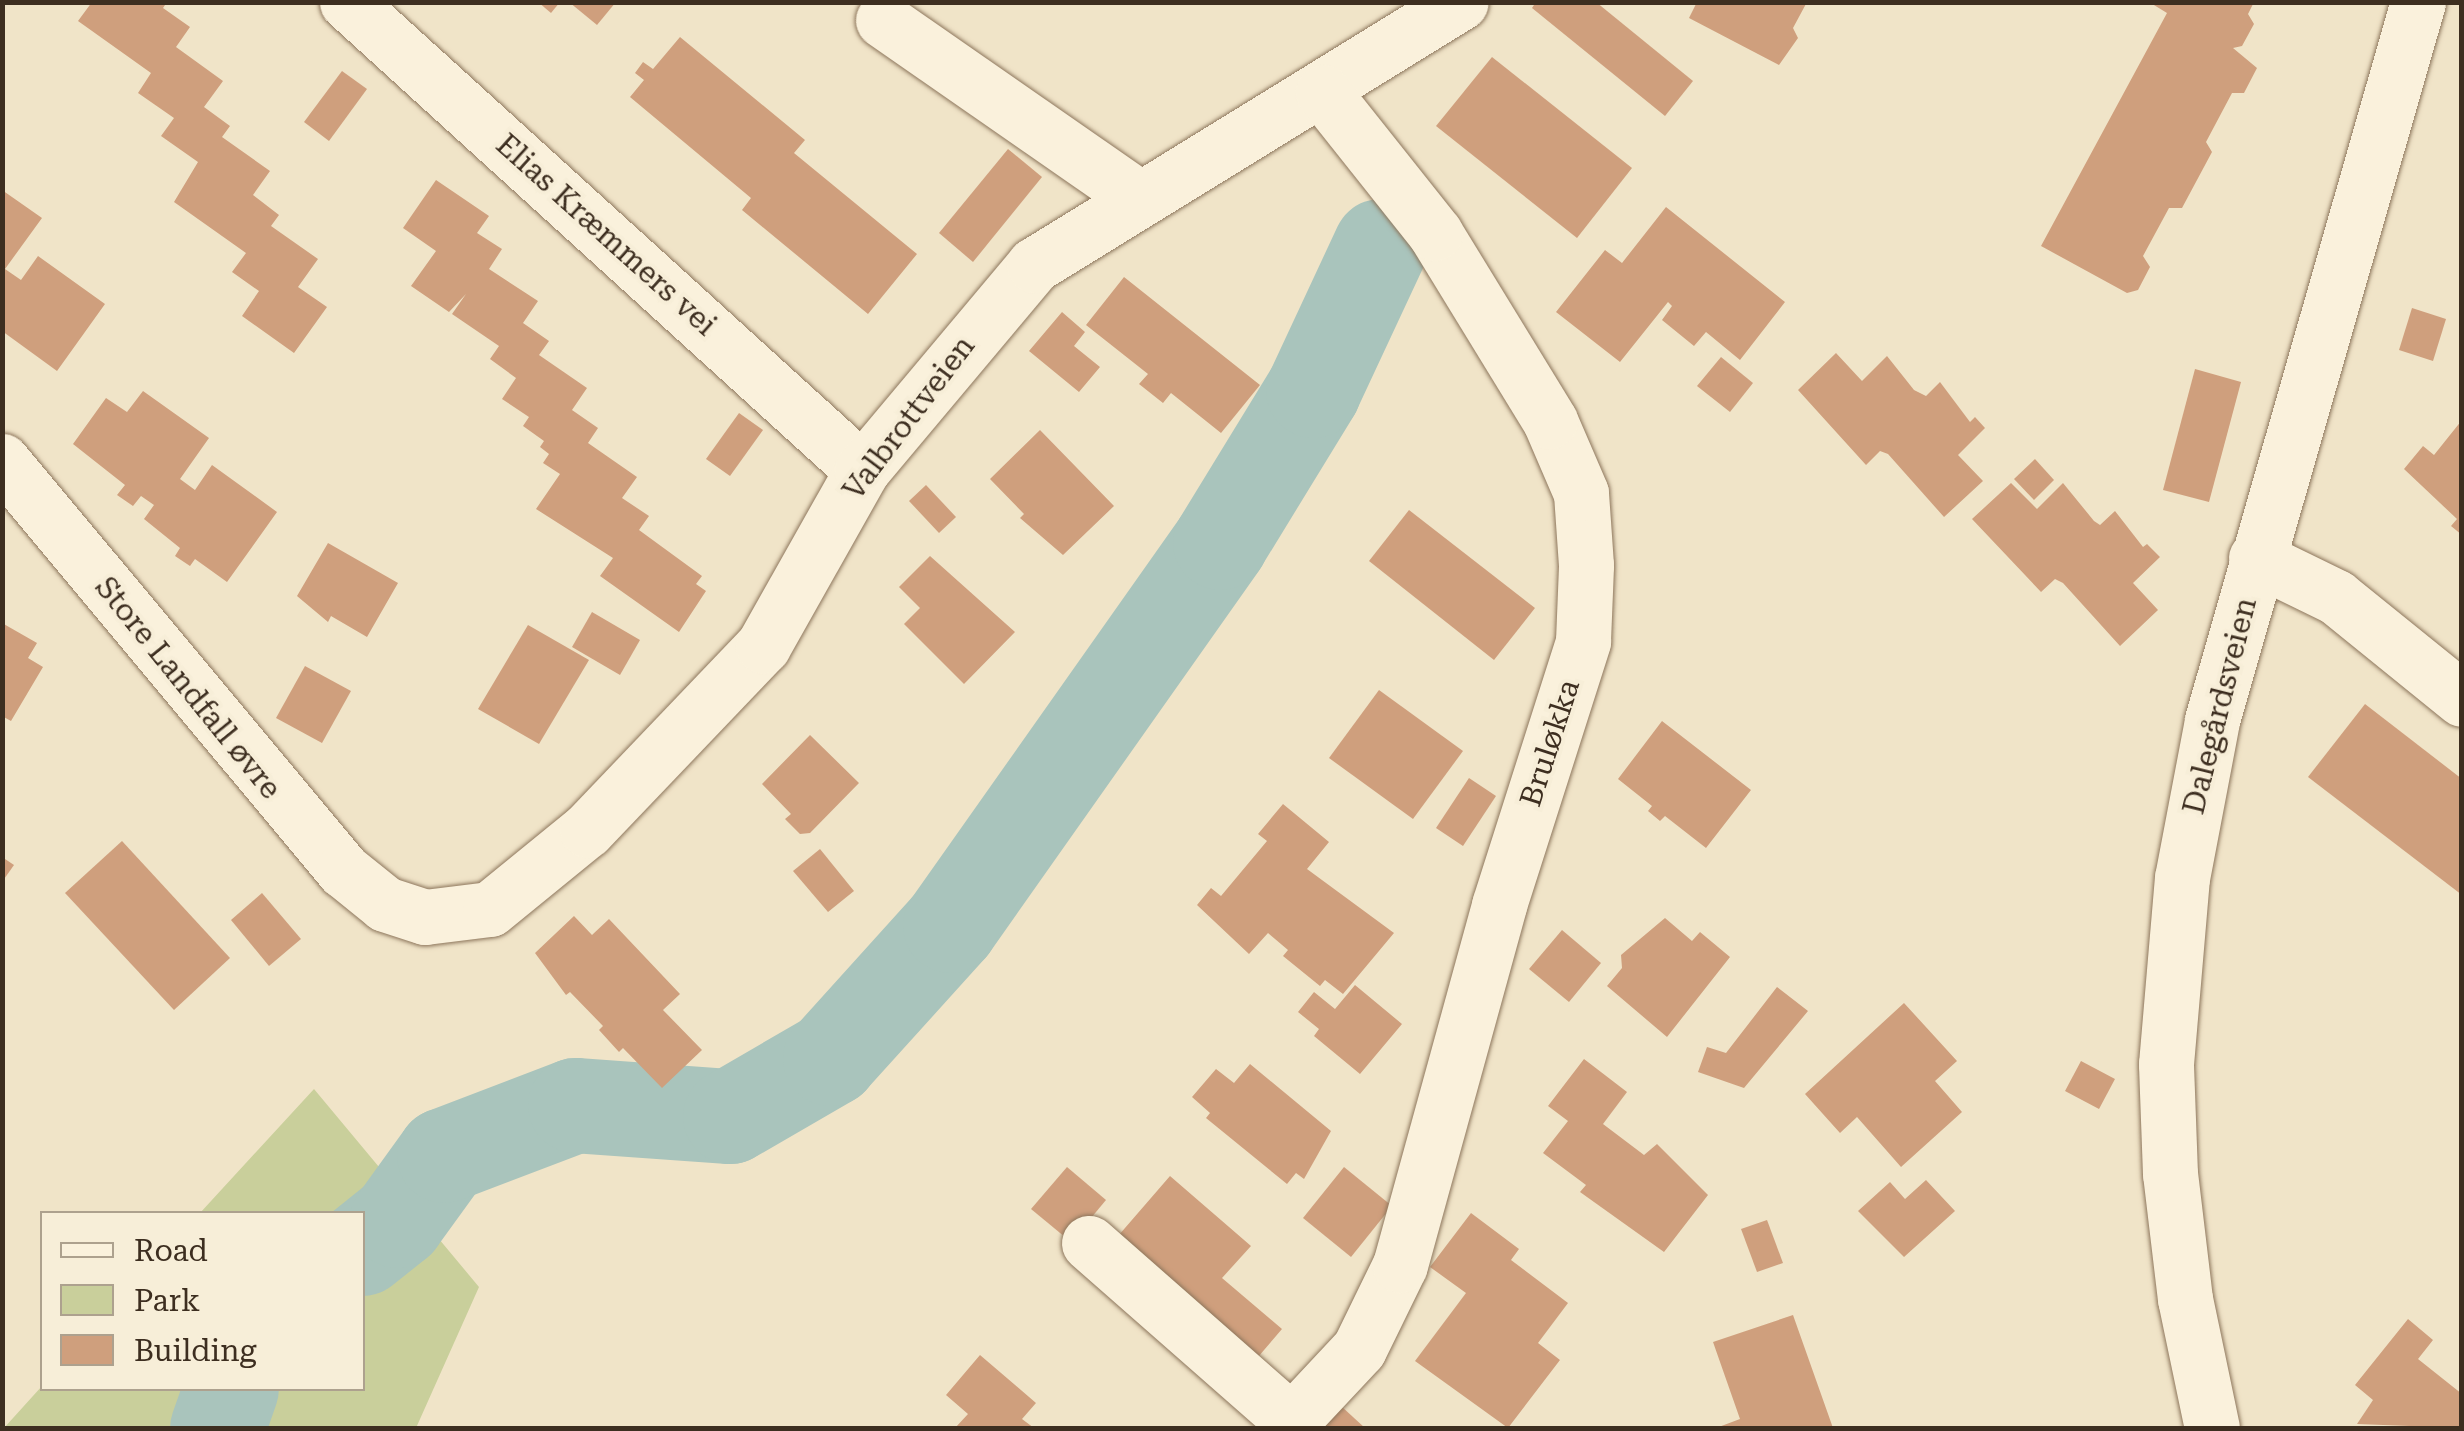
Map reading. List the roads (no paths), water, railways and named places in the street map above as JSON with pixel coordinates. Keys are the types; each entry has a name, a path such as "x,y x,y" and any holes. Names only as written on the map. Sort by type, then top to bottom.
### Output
{"street":[{"name":"Elias Kræmmers vei","path":"347,2 862,470"},
{"name":"Valbrottveien","path":"386,904 425,918 490,909 588,830 763,646 862,470 1034,266 1138,197 1323,92 1461,2"},
{"name":"Dalegårdsveien","path":"2212,1428 2175,1224 2166,1064 2170,978 2198,783 2256,558 2418,2"},
{"path":"883,20 1138,197"},
{"name":"Bruløkka","path":"1089,1242 1290,1426 1360,1348 1400,1265 1499,905 1583,640 1586,565 1581,494 1550,421 1434,233 1323,92"},
{"name":"Store Landfall øvre","path":"2,461 262,779 343,870 386,904"},
{"path":"2256,558 2336,597 2462,699"}],"waterway":[{"path":"365,1246 397,1220 444,1155 575,1105 730,1116 830,1058 950,925 1220,542 1313,390 1380,246"},
{"path":"217,1428 230,1391"}]}
